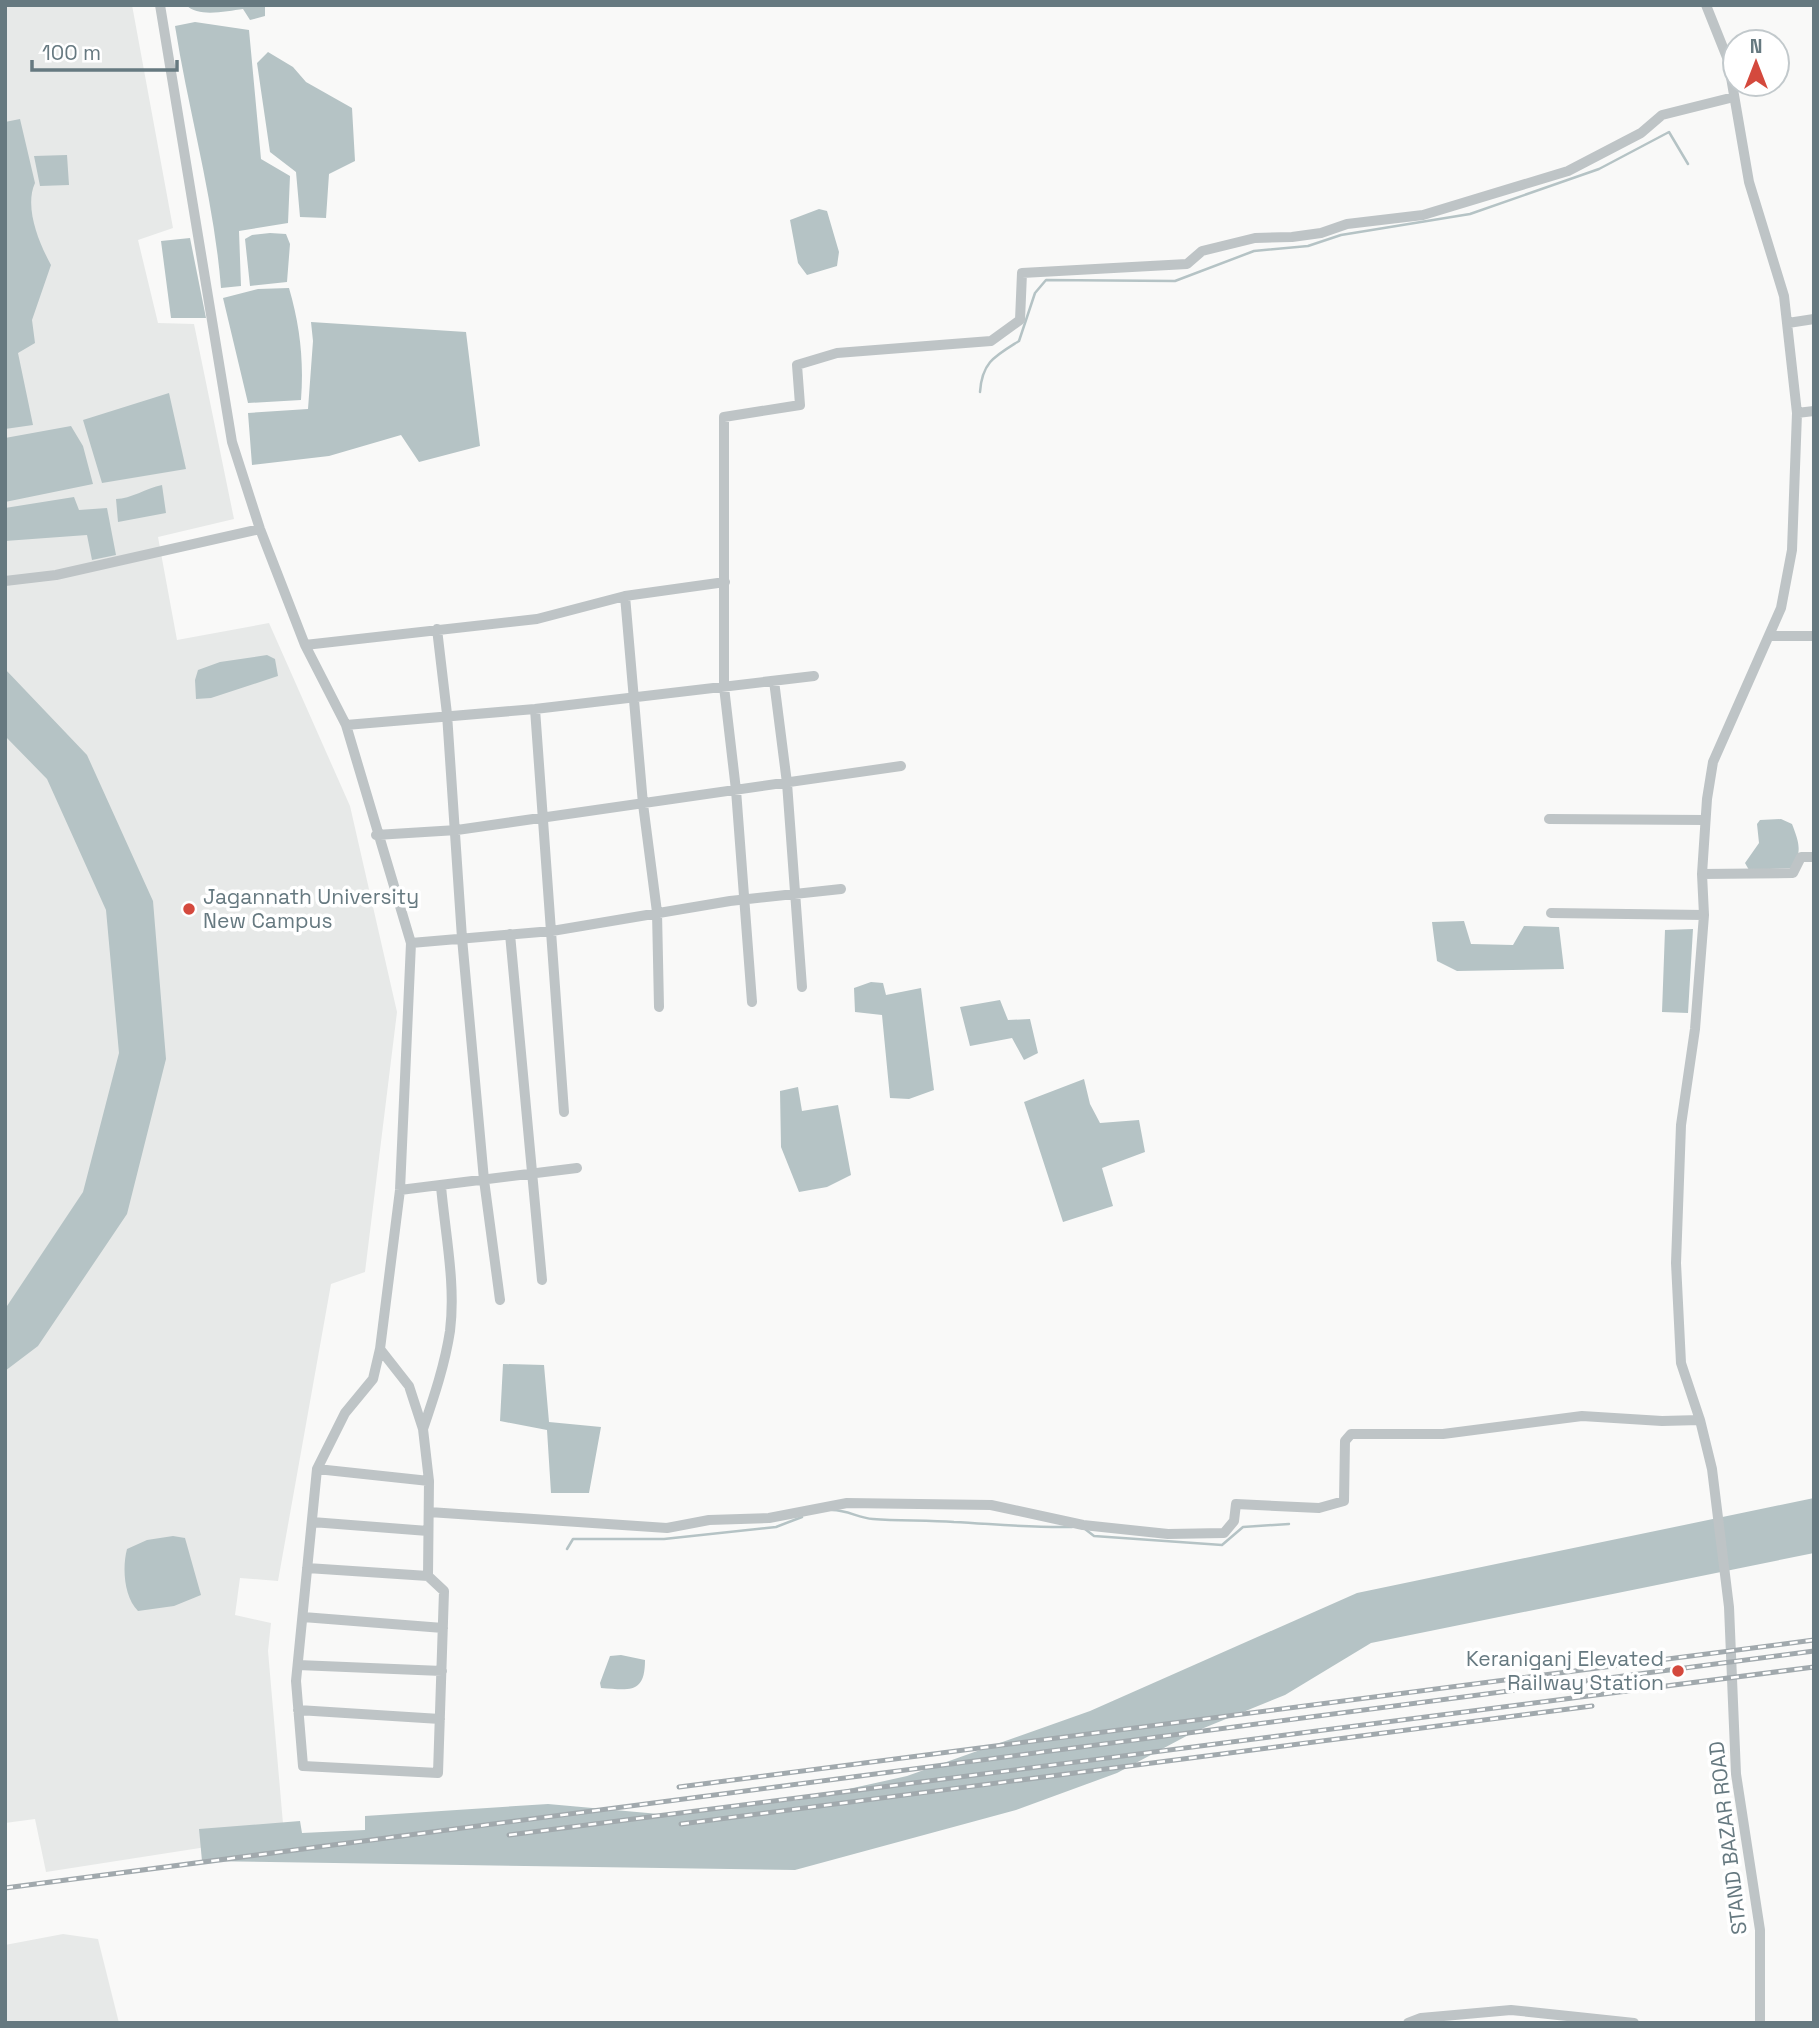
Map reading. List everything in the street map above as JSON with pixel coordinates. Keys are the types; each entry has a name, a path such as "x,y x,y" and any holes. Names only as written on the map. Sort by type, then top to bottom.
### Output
{"street":[{"path":"160,5 232,442 260,529 305,645 346,725 376,835 411,943 400,1190 380,1349 373,1379 345,1413 317,1469 307,1568 298,1665 298,1710 303,1766 439,1773 444,1591 428,1576 307,1568"},
{"name":"STAND BAZAR ROAD","path":"1706,5 1721,42"},
{"path":"752,1002 736,790 724,687 724,417 800,405 797,365 837,353 991,341 1020,320 1022,273 1188,264 1202,251 1255,238 1302,236 1348,224 1423,215 1568,171 1641,134 1662,115 1730,98"},
{"name":"STAND BAZAR ROAD","path":"1734,98 1749,182 1784,296 1788,323 1797,413 1792,550 1781,608 1713,762 1705,820 1702,874 1704,915 1695,1029 1681,1125 1676,1263 1681,1363 1700,1420 1712,1469 1729,1607 1736,1774 1759,1930 1760,2023"},
{"path":"1788,323 1814,319"},
{"path":"1797,413 1814,411"},
{"path":"5,581 56,575 260,529"},
{"path":"305,645 537,619 625,596 725,582"},
{"path":"625,596 643,804 657,912 659,1007"},
{"path":"437,629 457,830 462,938 484,1180 500,1300"},
{"path":"1770,635 1814,636"},
{"path":"346,725 447,714 535,709 814,676"},
{"path":"774,681 787,783 802,986"},
{"path":"535,709 565,1112"},
{"path":"376,835 457,830 901,766"},
{"path":"1549,819 1705,820"},
{"path":"1702,874 1793,873 1801,857 1814,857"},
{"path":"411,943 552,931 657,912 841,888"},
{"path":"1551,913 1704,915"},
{"path":"510,934 542,1280"},
{"path":"400,1190 577,1168"},
{"path":"423,1430 438,1385 450,1331 452,1298 441,1186"},
{"path":"380,1349 409,1387 423,1430 429,1481 428,1576"},
{"path":"429,1512 667,1528 709,1520 769,1518 847,1503 991,1506 1083,1525 1168,1534 1224,1533 1234,1521 1236,1504 1318,1508 1344,1501 1345,1441 1351,1434 1443,1434 1581,1416 1700,1420"},
{"path":"317,1469 429,1481"},
{"path":"312,1522 428,1531"},
{"path":"303,1617 443,1628"},
{"path":"298,1665 442,1671"},
{"path":"298,1710 440,1719"},
{"path":"1408,2023 1420,2018 1511,2010 1634,2023"}],"shaded area":[{"name":"Jagannath University New Campus","path":"5,5 132,5 173,228 138,240 158,323 194,324 234,519 158,537 177,640 269,623 350,806 397,1012 365,1272 331,1284 278,1581 240,1578 235,1615 271,1623 268,1651 284,1835 46,1872 35,1819 5,1823"},
{"path":"186,5 265,5 265,16 250,20 243,9 205,13"},
{"path":"195,22 249,30 261,159 290,176 288,223 239,231 241,286 221,288 213,222 175,26"},
{"path":"268,52 293,67 306,82 352,108 355,161 329,174 326,218 300,217 296,172 270,152 257,63"},
{"path":"20,119 35,183 31,203 34,225 51,265 32,320 35,343 18,353 33,425 5,429 5,122"},
{"path":"67,155 69,185 40,186 34,156"},
{"path":"819,209 827,211 839,252 837,266 807,275 798,263 790,220"},
{"path":"286,234 290,244 287,282 250,286 245,239 252,235"},
{"path":"190,238 206,318 171,318 161,241"},
{"path":"289,288 300,343 301,400 248,403 223,298 258,289"},
{"path":"311,322 466,332 480,446 419,462 401,435 329,456 252,465 248,413 308,409 313,341"},
{"path":"169,393 186,469 102,483 83,420"},
{"path":"71,426 83,446 93,484 5,502 5,438"},
{"path":"162,485 166,513 118,522 116,499"},
{"path":"74,497 79,510 107,508 116,555 92,560 87,535 5,541 5,508"},
{"path":"267,655 275,659 278,676 211,698 196,699 195,680 198,670 220,662"},
{"path":"5,669 87,755 153,901 166,1059 127,1214 38,1346 5,1371 5,1309 83,1192 119,1053 106,910 47,779 5,736"},
{"path":"1781,819 1792,824 1796,836 1799,847 1795,863 1791,868 1749,870 1745,863 1759,843 1757,824 1760,820"},
{"path":"1464,921 1471,944 1513,945 1524,926 1559,927 1564,969 1457,971 1437,961 1432,922"},
{"path":"1693,929 1688,1013 1662,1012 1665,930"},
{"path":"871,982 883,983 886,995 921,988 934,1090 909,1099 890,1098 882,1015 855,1012 854,988"},
{"path":"1000,1000 1008,1020 1030,1019 1038,1053 1024,1060 1012,1038 970,1046 960,1007"},
{"path":"1084,1079 1090,1104 1100,1123 1139,1120 1145,1152 1102,1168 1113,1206 1063,1222 1024,1102"},
{"path":"798,1087 802,1111 838,1105 851,1175 827,1187 799,1192 781,1147 780,1091"},
{"path":"503,1364 544,1365 549,1422 601,1427 589,1493 551,1493 547,1430 500,1421"},
{"path":"1814,1498 1814,1553 1371,1643 1285,1695 1194,1732 1117,1773 1016,1810 795,1870 202,1861 199,1829 300,1821 302,1833 365,1830 365,1816 548,1804 670,1815 799,1800 907,1776 1090,1711 1357,1593"},
{"path":"173,1536 185,1538 201,1595 174,1606 138,1611 133,1605 125,1582 127,1549 147,1540"},
{"path":"621,1655 645,1660 639,1684 628,1689 601,1688 600,1683 610,1656"},
{"path":"63,1934 98,1939 119,2023 5,2023 5,1945"}],"waterway":[{"path":"980,392 984,373 991,361 1019,341 1035,293 1046,280 1175,281 1254,251 1308,246 1341,235 1470,214 1599,169 1669,132 1688,164"},
{"path":"832,1510 873,1519 1072,1527"},
{"path":"567,1549 573,1539 664,1539 776,1527 802,1517"},
{"path":"1085,1529 1094,1536 1222,1545 1243,1527 1289,1524"}],"railway":[{"path":"679,1787 1814,1640"},
{"path":"5,1888 1814,1651"},
{"path":"509,1835 1814,1667"},
{"path":"681,1824 1592,1706"}],"place":[{"name":"Jagannath University New Campus","path":"189,909"},
{"name":"Keraniganj Elevated Railway Station","path":"1678,1671"}]}
